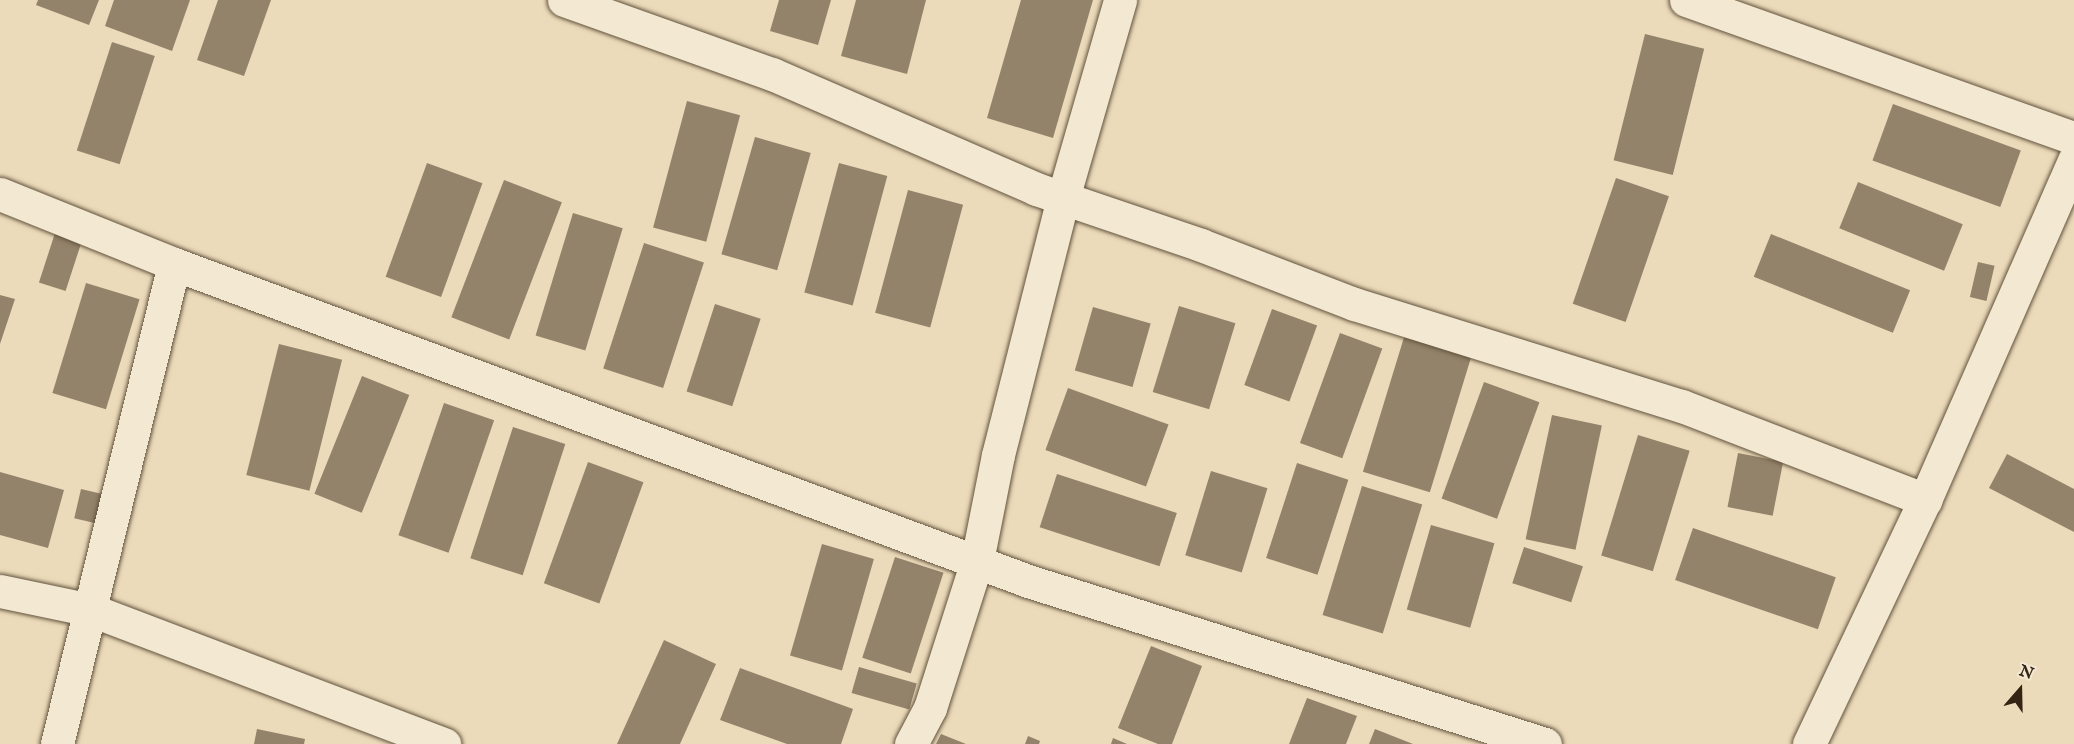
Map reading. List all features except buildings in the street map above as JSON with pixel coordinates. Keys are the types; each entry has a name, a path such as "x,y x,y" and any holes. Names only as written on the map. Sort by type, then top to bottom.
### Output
{"street":[{"path":"564,0 772,74 1063,198 1201,245 1354,304 1682,406 1925,500"},
{"path":"911,744 930,708 977,561 998,454 1063,198 1120,0"},
{"path":"1686,0 2074,138"},
{"path":"1809,744 1925,500 2074,160"},
{"path":"0,194 174,264 1028,581 1545,744"},
{"path":"57,744 174,264"},
{"path":"0,591 91,610 444,744"}]}
